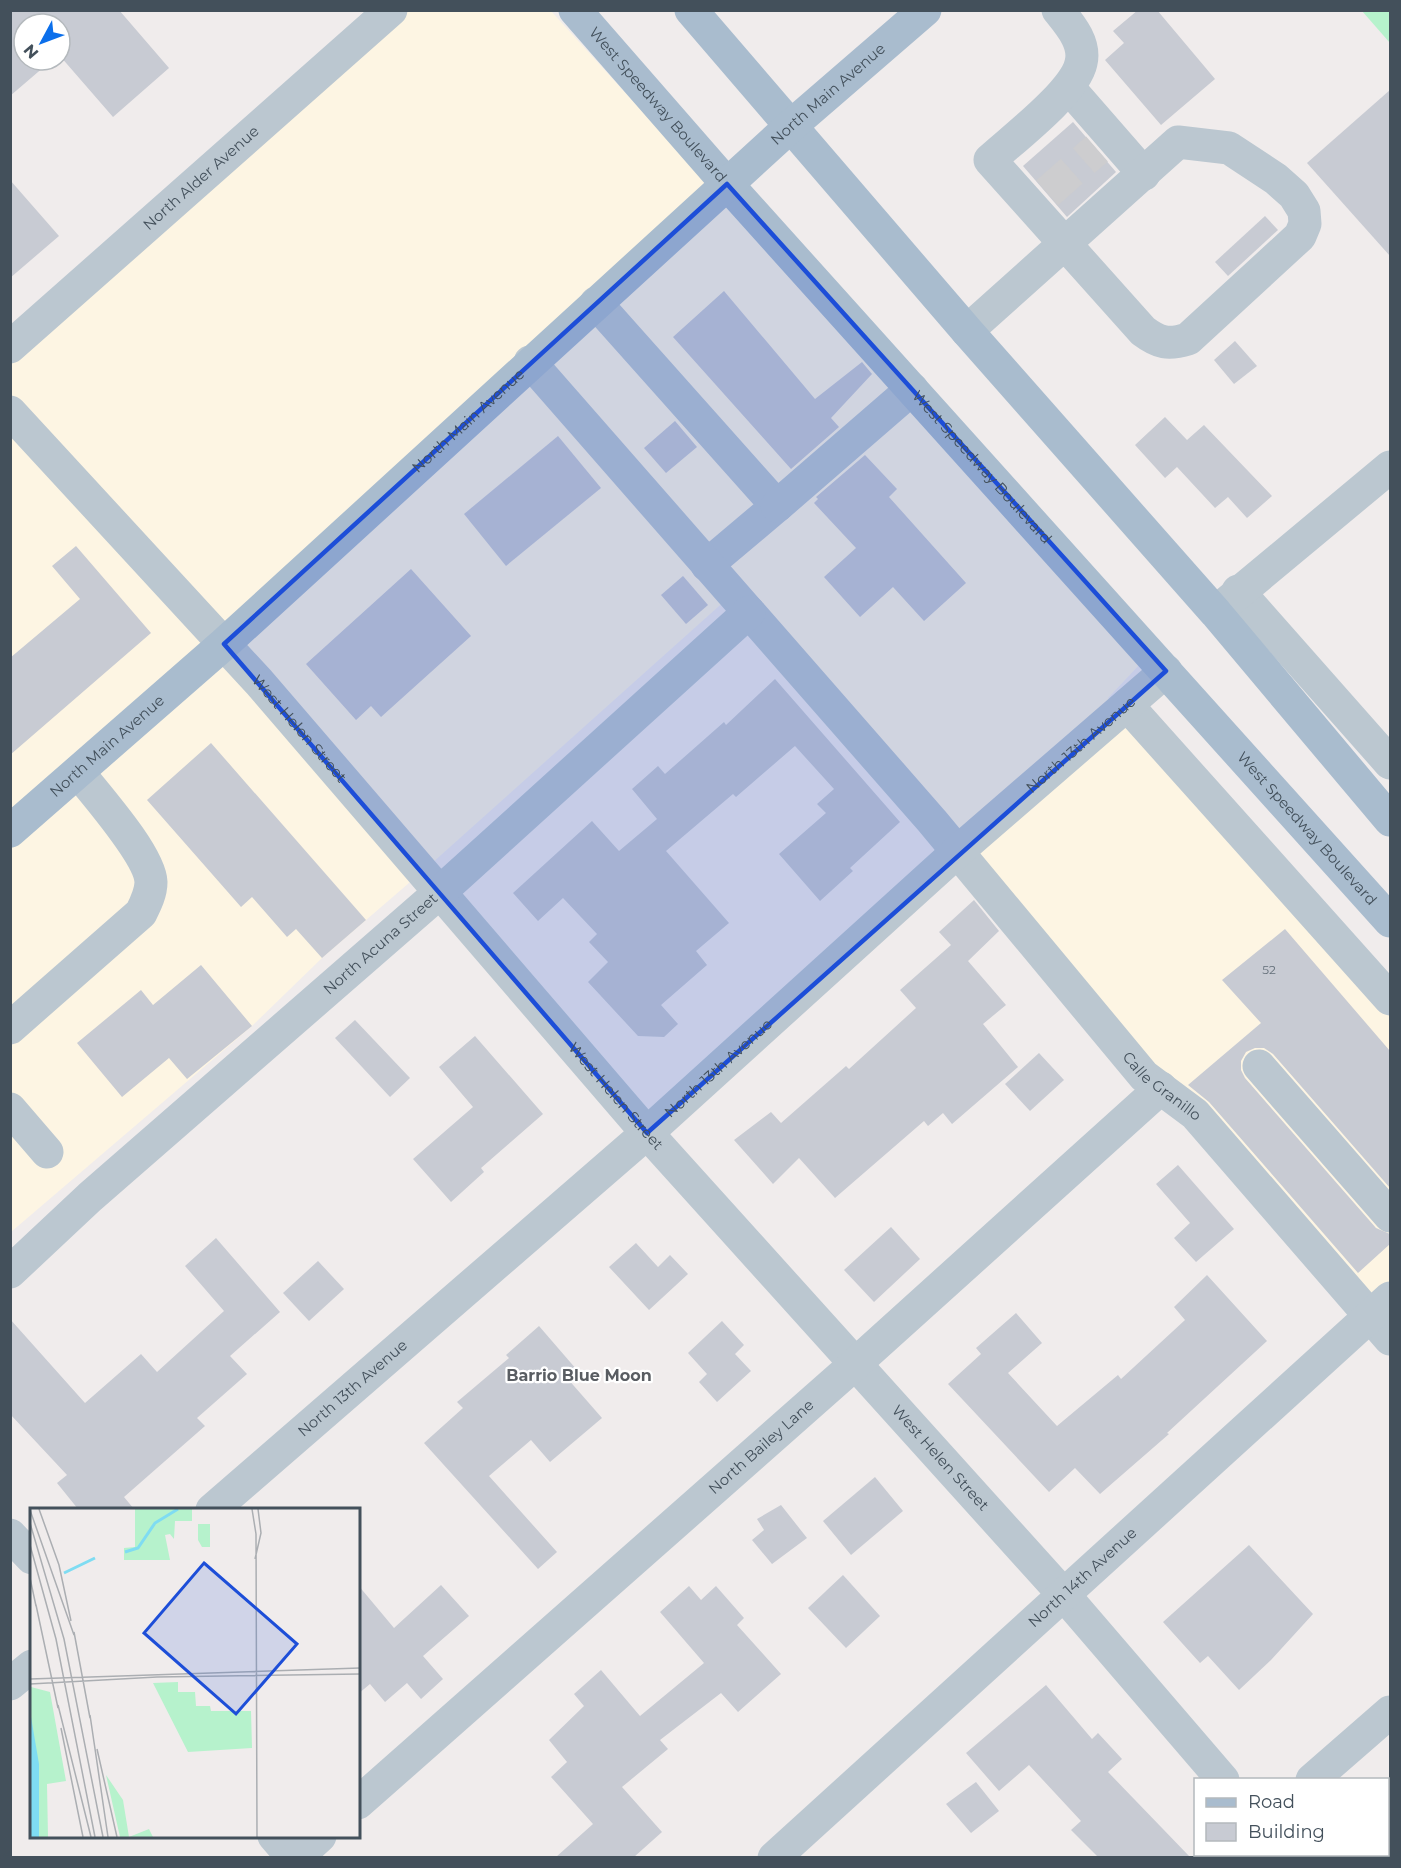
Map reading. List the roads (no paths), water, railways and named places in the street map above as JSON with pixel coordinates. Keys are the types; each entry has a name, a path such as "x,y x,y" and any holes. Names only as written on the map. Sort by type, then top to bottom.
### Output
{"main road":[{"name":"West Speedway Boulevard","path":"575,10 727,184 1390,921"},
{"path":"691,10 967,331 1227,602 1390,820"},
{"name":"North Main Avenue","path":"10,831 224,644 792,125 925,10"}],"street":[{"name":"North Alder Avenue","path":"10,346 391,10"},
{"path":"967,331 1066,244 1178,142 1229,148 1275,179 1294,195 1304,211 1305,224 1300,236 1188,339 1171,344 1157,342 1143,331 1066,244 1040,200 990,160 1069,88 1082,63 1077,33 1058,10"},
{"path":"1069,88 1104,143 1144,174"},
{"path":"596,303 777,506"},
{"name":"Calle Granillo","path":"530,362 957,852 1144,1076 1195,1114 1384,1318"},
{"path":"707,565 912,388"},
{"name":"West Helen Street","path":"10,412 224,644 647,1133 1064,1595 1222,1778"},
{"path":"1390,467 1227,602 1390,763"},
{"name":"North Acuna Street","path":"10,1272 90,1197 439,893 748,612"},
{"name":"North 13th Avenue","path":"213,1508 647,1133 957,852 1166,670"},
{"path":"1127,705 1390,999"},
{"path":"10,1028 141,913 148,900 151,880 141,855 78,772"},
{"path":"1259,1066 1390,1216"},
{"name":"North Bailey Lane","path":"360,1801 854,1365 1161,1088"},
{"path":"10,1109 47,1152"},
{"name":"North 14th Avenue","path":"786,1854 1064,1595 1384,1318"},
{"path":"10,1534 30,1556"},
{"path":"10,1684 30,1668"},
{"path":"1313,1778 1390,1712"},
{"path":"276,1838 295,1857 318,1838"}],"tunnel":[{"path":"1047,193 1097,149"}],"district":[{"name":"Barrio Blue Moon","path":"579,1375"}]}
